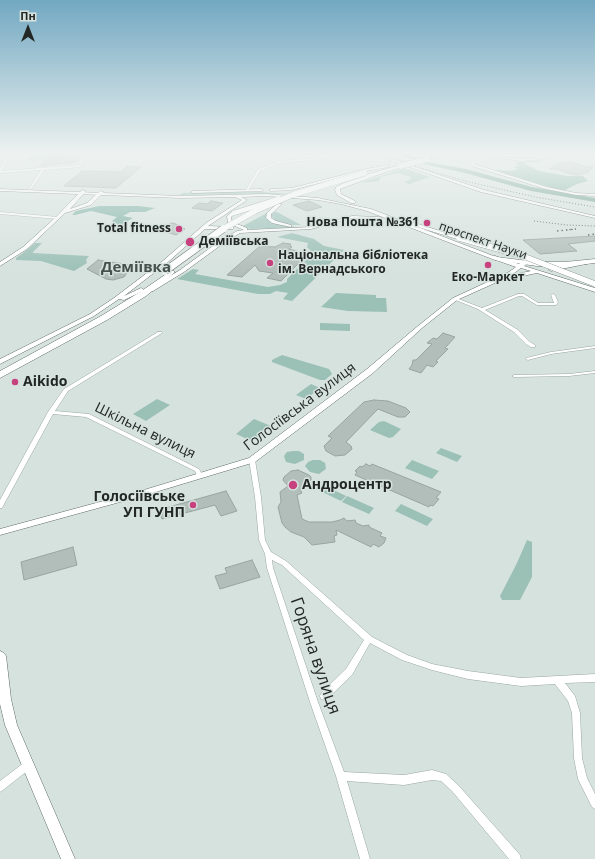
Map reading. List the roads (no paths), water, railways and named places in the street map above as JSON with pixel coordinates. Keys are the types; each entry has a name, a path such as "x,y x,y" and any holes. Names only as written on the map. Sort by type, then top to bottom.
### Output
{"highway":[{"path":"169,272 216,233 255,211 299,193"},
{"path":"0,376 104,318 222,234 260,213 307,193"}],"main road":[{"path":"1,262 25,248 58,218 82,193"},
{"path":"64,212 91,203 102,193"},
{"path":"105,193 181,195 206,193"},
{"path":"292,193 323,197 355,204"},
{"path":"338,193 355,204"},
{"path":"491,193 595,217"},
{"path":"571,193 595,195"},
{"name":"проспект Науки","path":"181,195 288,196 341,203 369,210 495,258 523,263"},
{"path":"220,216 292,195"},
{"path":"98,311 162,265 202,229 246,200 235,196"},
{"path":"72,202 78,205 91,203"},
{"path":"280,204 268,216 270,220 281,224 307,226 351,211 349,207 341,203"},
{"name":"проспект Науки","path":"355,204 484,251 523,263 538,271 595,290"},
{"path":"234,212 229,216 230,224 241,228 254,230"},
{"path":"0,362 98,311 142,292 182,271 234,234 254,230 305,228 358,216 400,222"},
{"name":"проспект Науки","path":"410,223 523,256 595,284"},
{"path":"202,229 224,227 233,230 234,234"},
{"path":"523,263 565,264 594,259"},
{"name":"Голосіївська вулиця","path":"497,280 594,259"},
{"name":"Голосіївська вулиця","path":"0,532 252,460 370,371 423,324 455,299 512,273 523,263"},
{"path":"0,656 8,714 17,740 68,859"}],"street":[{"path":"0,213 58,218"},
{"path":"482,310 518,295 523,295 537,304 555,304 556,302 553,295"},
{"path":"455,299 482,310 515,330 528,343 534,346"},
{"path":"0,506 51,412 66,390 160,333"},
{"path":"528,359 551,353 595,347"},
{"path":"514,376 569,375 595,372"},
{"name":"Шкільна вулиця","path":"51,412 87,415 197,470 200,476"},
{"name":"Горяна вулиця","path":"252,460 258,497 262,540 268,554 268,564 314,702 342,776 365,859"},
{"path":"268,554 284,563 370,639 405,658 432,667 468,675 521,682 595,678"},
{"path":"324,696 349,672 370,639"},
{"path":"557,680 572,699 576,713 578,758 583,779 595,804"},
{"path":"0,787 28,765"},
{"path":"342,776 404,780 432,775 443,777 455,788 516,859"}],"waterway":[{"path":"555,193 595,200"}],"railway":[{"path":"518,193 595,207"},
{"path":"534,221 567,225 595,226"},
{"path":"570,230 576,229"},
{"path":"570,230 577,229"},
{"path":"557,231 570,230"},
{"path":"588,235 595,234"}],"place":[{"name":"Нова Пошта №361","path":"427,223"},
{"name":"Total fitness","path":"179,229"},
{"name":"Деміївська","path":"190,242"},
{"name":"Національна бібліотека ім. Вернадського","path":"270,263"},
{"name":"Еко-Маркет","path":"488,265"},
{"name":"Aikido","path":"15,382"},
{"name":"Андроцентр","path":"293,485"},
{"name":"Голосіївське УП ГУНП","path":"193,505"}],"district":[{"name":"Деміївка","path":"136,268"}]}
